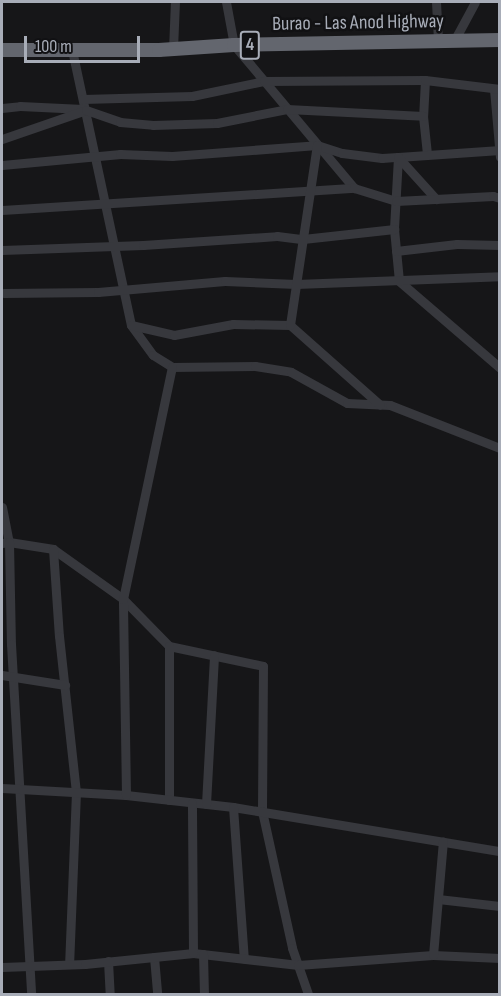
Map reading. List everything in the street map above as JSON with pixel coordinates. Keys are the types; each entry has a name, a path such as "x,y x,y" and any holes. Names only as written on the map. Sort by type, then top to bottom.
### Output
{"highway":[{"name":"Burao - Las Anod Highway","path":"2,50 173,49 234,45 500,40"}],"street":[{"path":"173,49 175,2"},
{"path":"226,2 234,45 354,188"},
{"path":"436,2 438,41"},
{"path":"454,41 476,2"},
{"path":"72,50 97,156 131,325 153,355 172,368 255,366 291,372 346,404 390,405 500,448"},
{"path":"425,80 423,116 427,155"},
{"path":"2,165 97,156 172,156 317,145 342,153 382,158 499,153 497,89 425,80 264,81 192,96 83,99"},
{"path":"2,108 20,106 86,110 120,122 153,125 217,123 287,109 423,116"},
{"path":"2,140 86,110"},
{"path":"290,325 317,145"},
{"path":"398,157 436,199"},
{"path":"398,157 394,229 399,281 500,368"},
{"path":"2,210 354,188 396,201 493,196 500,198"},
{"path":"2,250 277,236 303,239 394,229"},
{"path":"396,251 457,244 500,245"},
{"path":"4,293 124,290 225,281 296,284 500,276"},
{"path":"131,325 174,335 233,324 290,325 380,405"},
{"path":"126,795 123,599 172,368"},
{"path":"2,507 32,994"},
{"path":"5,543 53,549 123,599 169,646 263,666 262,811 298,965 308,994"},
{"path":"53,549 76,792 69,964"},
{"path":"169,646 169,800"},
{"path":"206,804 214,655"},
{"path":"2,675 65,685"},
{"path":"2,788 126,795 233,807 500,850"},
{"path":"192,803 198,954 204,994"},
{"path":"233,807 244,959"},
{"path":"433,955 443,841"},
{"path":"438,899 500,906"},
{"path":"2,967 198,954 298,965 433,955 500,958"},
{"path":"154,957 157,994"},
{"path":"108,961 110,994"}]}
